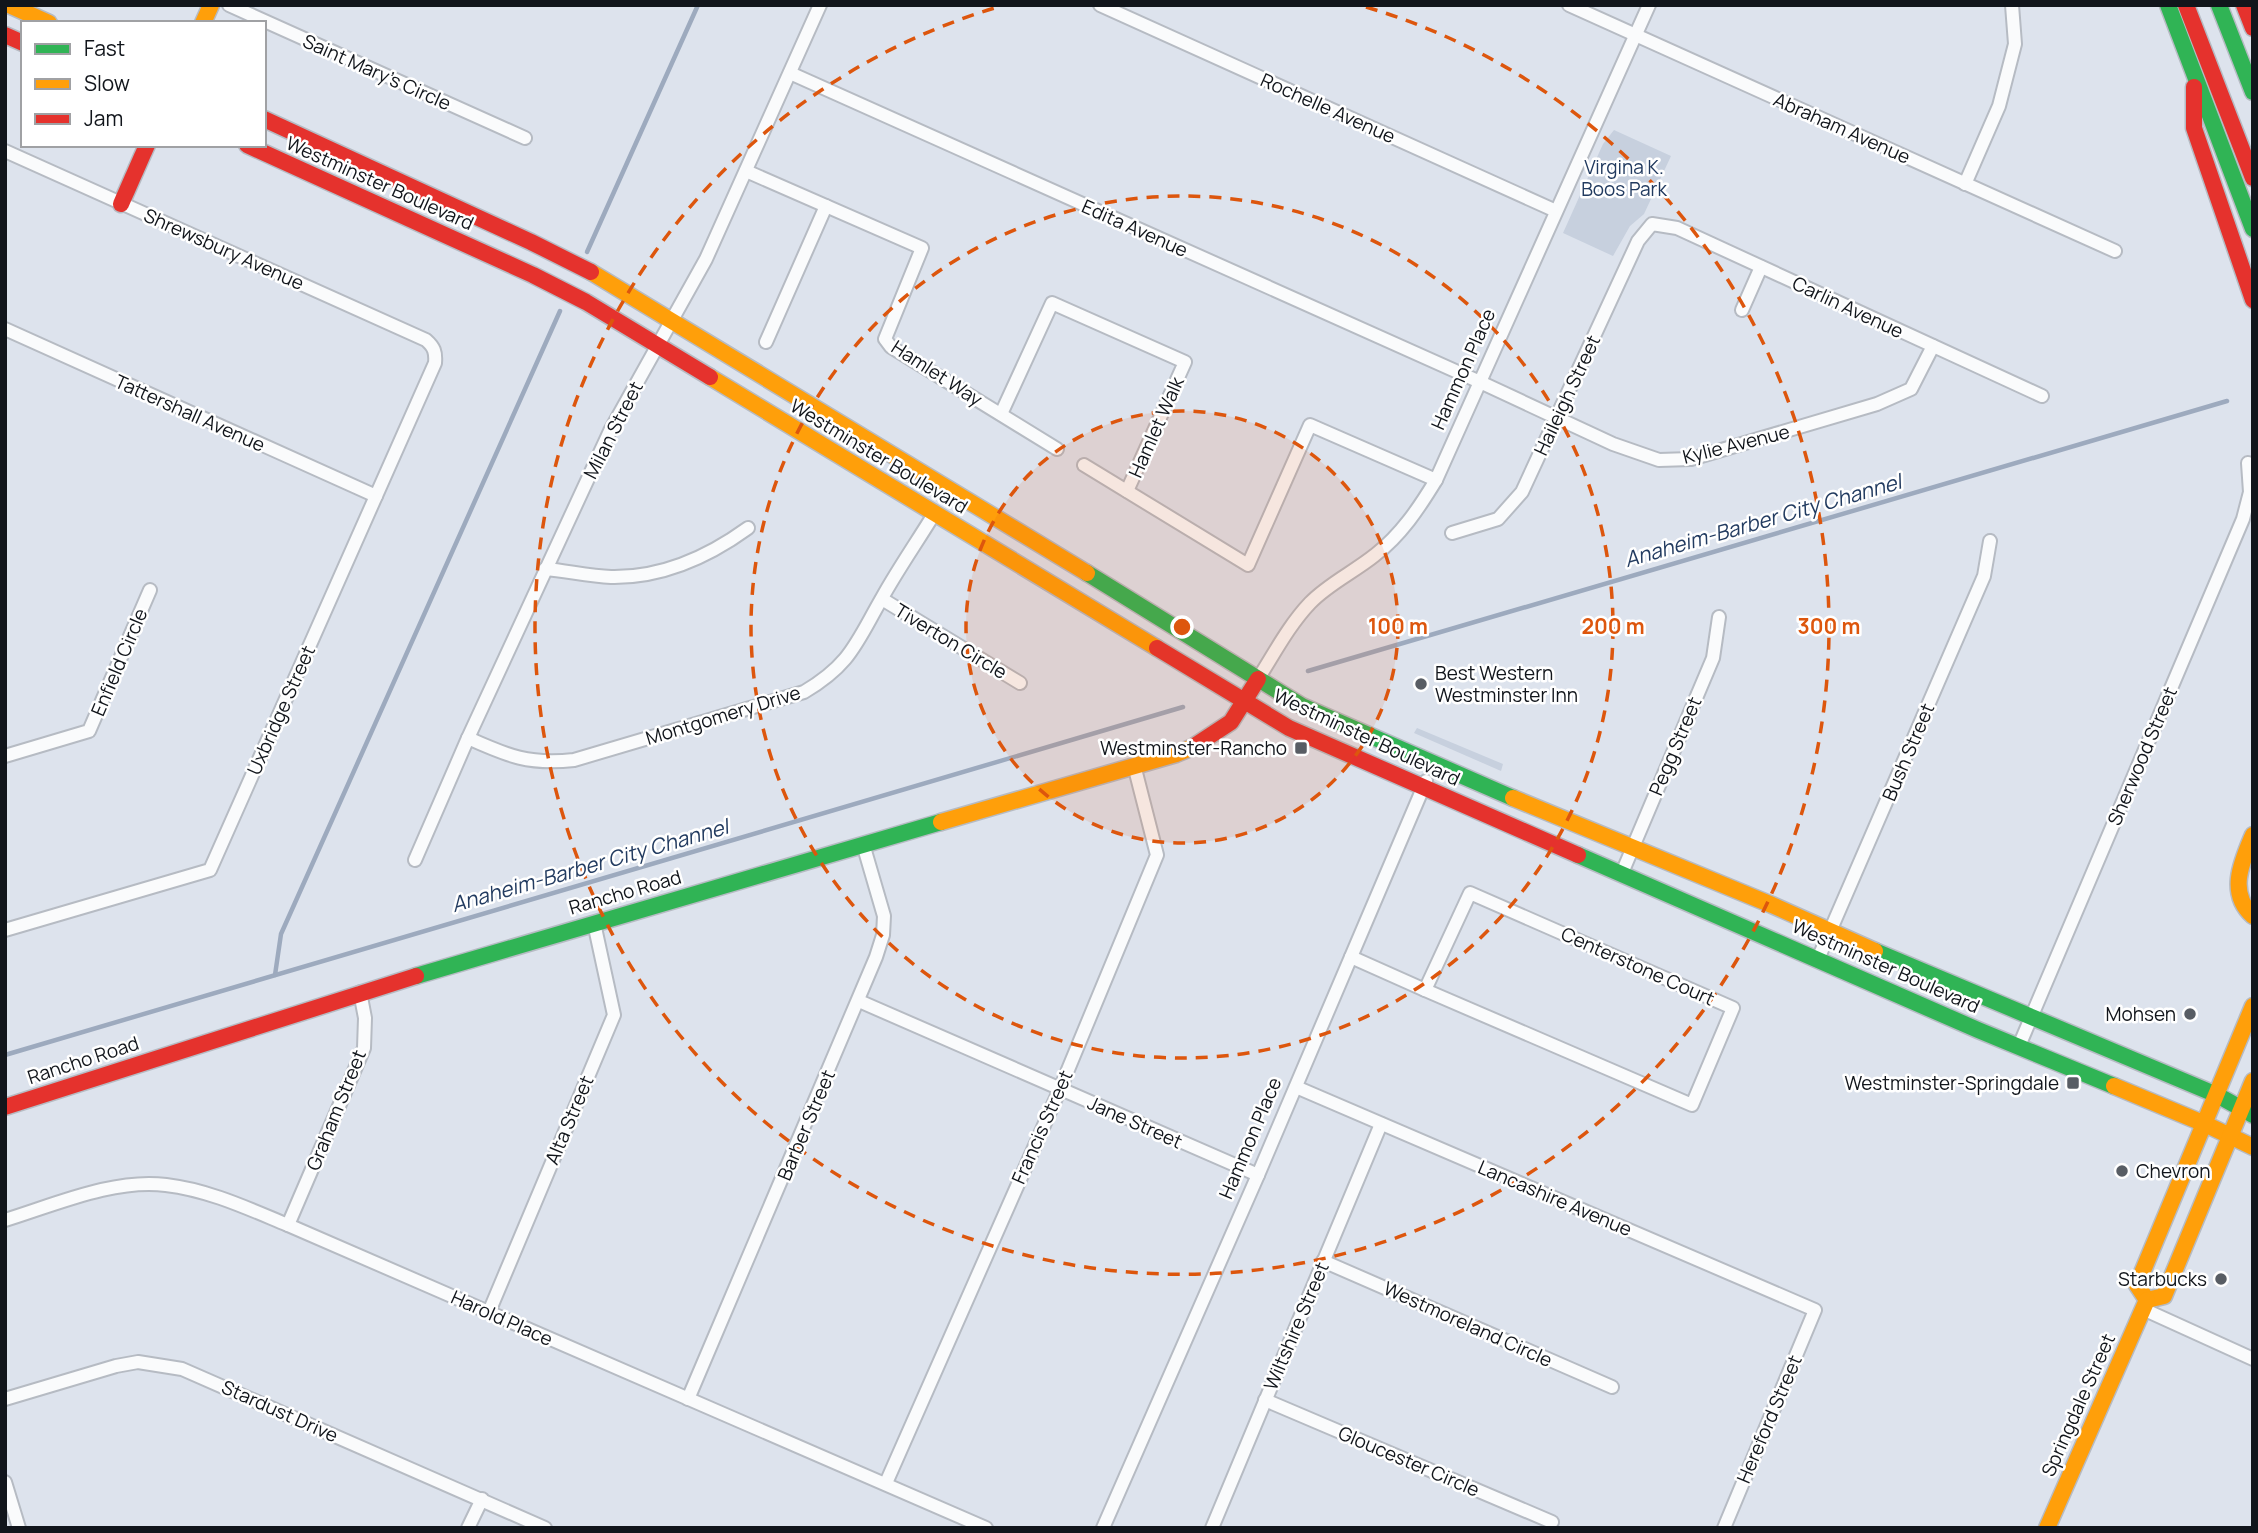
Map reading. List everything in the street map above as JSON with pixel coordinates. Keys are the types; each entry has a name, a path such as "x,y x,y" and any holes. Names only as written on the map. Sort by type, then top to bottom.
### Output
{"main road":[{"path":"9,5 45,21"},
{"path":"204,21 211,5"},
{"path":"2168,5 2253,229"},
{"path":"2186,5 2253,178"},
{"path":"2219,5 2253,92"},
{"path":"2244,5 2253,29"},
{"path":"5,35 21,42"},
{"path":"2195,74 2194,128 2253,300"},
{"name":"Westminster Boulevard","path":"266,121 551,251 594,274 949,488 1302,706 1434,765 2217,1095 2247,1112"},
{"path":"121,204 146,147"},
{"name":"Westminster Boulevard","path":"251,147 555,286 610,316 1289,727 2253,1147"},
{"name":"Hammon Place","path":"1244,702 1258,679"},
{"name":"Rancho Road","path":"5,1107 360,992 1176,754 1193,747 1231,722 1244,702"},
{"path":"2253,835 2239,867 2237,881 2239,894 2253,916"},
{"name":"Springdale Street","path":"2145,1304 2137,1285 2253,1006"},
{"name":"Springdale Street","path":"2048,1528 2145,1304 2164,1296 2230,1137 2247,1112 2253,1081"}],"street":[{"name":"Saint Mary's Circle","path":"229,5 265,21"},
{"name":"Milan Street","path":"415,860 468,737 610,431 706,258 820,5"},
{"name":"Rochelle Avenue","path":"1100,5 1556,211"},
{"name":"Abraham Avenue","path":"1569,5 2115,251"},
{"name":"Hammon Place","path":"1258,679 1311,601 1376,555 1395,537 1416,512 1436,480 1650,5"},
{"path":"1965,184 1999,106 2015,44 2012,5"},
{"name":"Saint Mary's Circle","path":"266,22 525,138"},
{"name":"Edita Avenue","path":"790,73 1480,382"},
{"name":"Shrewsbury Avenue","path":"5,151 426,340 433,345 436,354"},
{"name":"Hamlet Way","path":"746,171 922,248 885,339 891,347 1058,449"},
{"path":"766,342 826,206"},
{"name":"Carlin Avenue","path":"1652,224 1677,228 2042,396"},
{"name":"Haileigh Street","path":"1452,533 1498,519 1522,492 1637,241 1652,224"},
{"path":"1742,310 1762,267"},
{"name":"Hamlet Walk","path":"1001,414 1052,303 1185,362 1128,491"},
{"name":"Tattershall Avenue","path":"5,330 376,496"},
{"name":"Kylie Avenue","path":"1480,382 1613,444 1659,460 1691,460 1877,404 1911,389 1933,346"},
{"name":"Uxbridge Street","path":"5,930 210,870 435,363 436,354"},
{"path":"1084,465 1248,565 1310,425 1436,480"},
{"name":"Sherwood Street","path":"2019,1046 2243,519 2250,492 2248,463"},
{"name":"Montgomery Drive","path":"468,737 512,757 547,763 574,760 804,692 829,677 848,657 865,633 882,598 934,514"},
{"path":"545,569 611,577 676,568 723,546 747,528"},
{"name":"Bush Street","path":"1818,959 1984,576 1990,541"},
{"name":"Enfield Circle","path":"5,756 89,731 150,590"},
{"name":"Tiverton Circle","path":"882,598 1020,683"},
{"name":"Pegg Street","path":"1622,873 1713,658 1719,617"},
{"name":"Francis Street","path":"886,1483 1060,1089 1157,855 1134,765"},
{"name":"Hammon Place","path":"1103,1528 1434,765"},
{"name":"Barber Street","path":"688,1399 859,1001 883,935 884,916 863,844"},
{"name":"Centerstone Court","path":"1351,957 1425,990 1692,1105 1733,1008 1469,892 1425,990"},
{"name":"Alta Street","path":"489,1312 614,1015 594,923"},
{"name":"Graham Street","path":"288,1225 364,1048 365,1018 360,992"},
{"name":"Jane Street","path":"859,1001 1258,1175"},
{"name":"Lancashire Avenue","path":"1296,1087 1815,1310"},
{"name":"Wiltshire Street","path":"1212,1528 1381,1124"},
{"name":"Harold Place","path":"5,1220 117,1187 164,1184 222,1199 288,1225 986,1528"},
{"name":"Westmoreland Circle","path":"1324,1261 1612,1387"},
{"path":"2145,1304 2253,1359"},
{"name":"Hereford Street","path":"1724,1528 1815,1310"},
{"name":"Stardust Drive","path":"5,1399 116,1366 138,1362 162,1364 182,1369 545,1528"},
{"name":"Gloucester Circle","path":"1265,1399 1552,1522"},
{"path":"5,1482 19,1528"},
{"path":"468,1528 481,1499"}],"green space":[{"name":"Virgina K. Boos Park","path":"1614,130 1671,156 1644,214 1630,226 1613,256 1563,233 1603,144"},
{"path":"1417,728 1503,764 1501,771 1414,733"}],"waterway":[{"path":"587,252 698,5"},
{"path":"275,975 281,934 560,311"},
{"name":"Anaheim-Barber City Channel","path":"1308,671 2227,401"},
{"name":"Anaheim-Barber City Channel","path":"5,1055 1183,707"}],"traffic: fast":[{"path":"2168,5 2253,229"},
{"path":"2219,5 2253,92"},
{"path":"1087,573 1302,706 1513,798"},
{"path":"416,976 941,822"},
{"path":"1578,855 1978,1030 2114,1086"},
{"path":"1875,951 2217,1095 2253,1115"}],"traffic: slow":[{"path":"9,5 45,21"},
{"path":"204,21 211,5"},
{"path":"591,272 1087,573"},
{"path":"710,377 1157,648"},
{"path":"941,822 1193,747"},
{"path":"1513,798 1772,905 1875,951"},
{"path":"2253,835 2239,877 2240,897 2253,916"},
{"path":"2147,1300 2137,1285 2253,1006"},
{"path":"2147,1300 2164,1296 2253,1081"},
{"path":"2114,1086 2253,1147"},
{"path":"2047,1528 2147,1300"}],"traffic: jam":[{"path":"2186,5 2253,178"},
{"path":"2244,5 2253,28"},
{"path":"5,35 21,42"},
{"path":"2194,87 2194,128 2253,300"},
{"path":"266,120 591,272"},
{"path":"121,204 146,147"},
{"path":"251,147 533,275 586,302 710,377"},
{"path":"1157,648 1289,728 1578,855"},
{"path":"1193,747 1231,722 1258,679"},
{"path":"5,1107 416,976"}],"place":[{"name":"Best Western Westminster Inn","path":"1421,684"},
{"name":"Westminster-Rancho","path":"1301,748"},
{"name":"Mohsen","path":"2190,1014"},
{"name":"Westminster-Springdale","path":"2073,1083"},
{"name":"Chevron","path":"2122,1171"},
{"name":"Starbucks","path":"2221,1279"}]}
